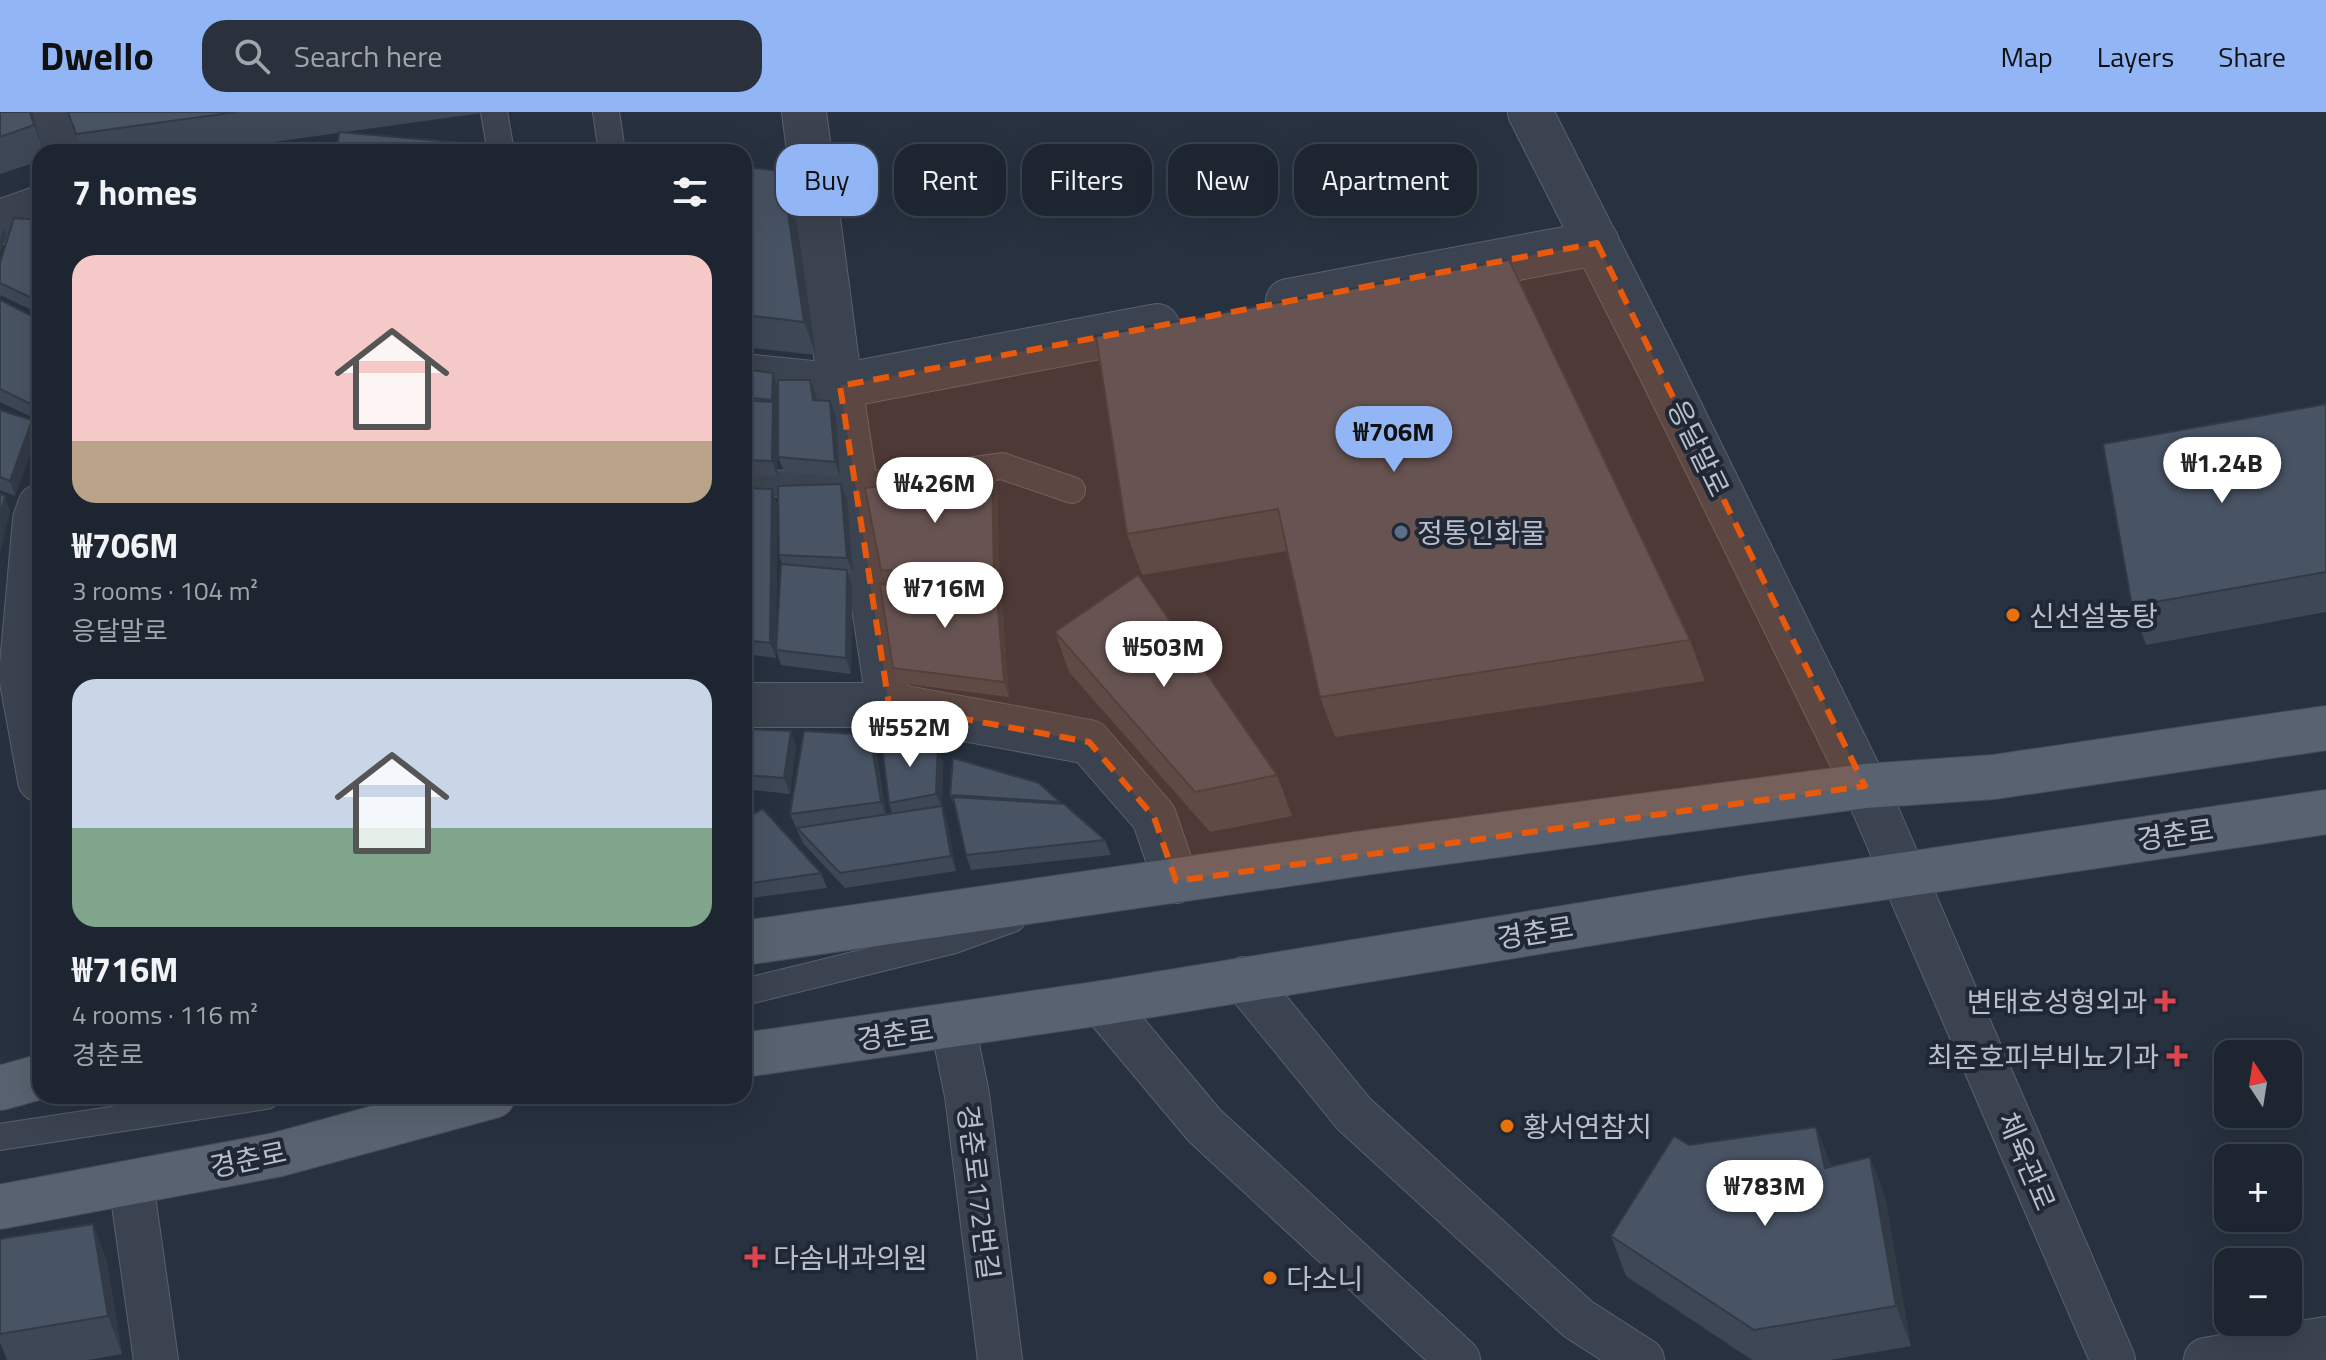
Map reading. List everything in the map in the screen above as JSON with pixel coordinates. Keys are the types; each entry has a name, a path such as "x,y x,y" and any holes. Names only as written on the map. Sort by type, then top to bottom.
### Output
{"main road":[{"path":"752,942 1072,898 1371,852 1865,786 1994,777 2326,728"},
{"name":"경춘로","path":"752,1054 1102,1003 1903,873 2326,812"},
{"name":"경춘로","path":"0,1207 276,1155 464,1104"}],"street":[{"path":"47,112 57,144"},
{"path":"804,112 798,183 840,386 889,705"},
{"name":"응달말로","path":"1530,112 1865,786"},
{"path":"0,222 32,211"},
{"path":"1257,307 1597,243"},
{"path":"752,377 840,386 1195,319"},
{"path":"32,551 20,674 32,738"},
{"path":"752,705 889,705 1089,742 1154,817 1176,881"},
{"name":"체육관로","path":"1865,786 2113,1360"},
{"path":"1244,979 1354,1114 1578,1319 1642,1360"},
{"path":"1102,1003 1204,1125 1458,1360"},
{"name":"경춘로172번길","path":"953,1026 967,1095 1000,1360"},
{"path":"131,1183 156,1360"},
{"path":"2206,1360 2326,1339"}],"lane":[{"path":"494,112 500,144"},
{"path":"606,112 611,144"},
{"path":"752,482 854,487 1002,466 1072,490"},
{"path":"752,990 951,941 1072,898"},
{"path":"0,1137 214,1104"}],"highlighted area":[{"path":"1597,243 1865,786 1176,881 1154,817 1089,742 889,705 840,386"}],"building":[{"path":"0,112 30,112 34,125 0,137"},
{"path":"68,112 237,112 76,134"},
{"path":"339,132 476,144 338,144"},
{"path":"752,168 776,170 776,216 789,216 804,322 752,316"},
{"path":"14,218 32,219 32,298 0,283 0,263"},
{"path":"1509,260 1690,640 1320,697 1278,509 1127,534 1096,336"},
{"path":"0,300 32,316 32,405 0,389"},
{"path":"752,370 773,373 772,400 752,398"},
{"path":"778,380 810,380 813,400 830,401 835,462 778,457"},
{"path":"752,401 773,402 772,461 752,460"},
{"path":"2326,404 2326,572 2132,606 2103,444"},
{"path":"0,410 32,420 10,481 0,477"},
{"path":"992,471 994,576 881,570 865,488"},
{"path":"841,484 847,558 779,555 778,486"},
{"path":"752,488 772,489 770,643 752,641"},
{"path":"0,494 5,496 0,516"},
{"path":"781,564 847,570 846,658 776,650"},
{"path":"1138,575 1277,775 1195,792 1055,632"},
{"path":"880,584 996,586 1004,682 893,668"},
{"path":"752,729 791,731 784,778 752,776"},
{"path":"804,731 870,735 881,802 790,814"},
{"path":"881,736 938,746 936,794 889,803"},
{"path":"953,758 1039,783 1060,802 950,795"},
{"path":"953,797 1064,804 1105,840 966,855"},
{"path":"942,806 951,856 840,873 797,828"},
{"path":"763,809 821,873 752,883 752,814"},
{"path":"1816,1127 1825,1168 1870,1157 1896,1306 1754,1330 1611,1236 1674,1136 1689,1145"},
{"path":"93,1224 108,1316 0,1334 0,1239"}],"place":[{"name":"정통인화물","path":"1401,532"},
{"name":"신선설농탕","path":"2013,615"},
{"name":"변태호성형외과","path":"2165,1001"},
{"name":"최준호피부비뇨기과","path":"2177,1056"},
{"name":"황서연참치","path":"1507,1126"},
{"name":"다솜내과의원","path":"755,1257"},
{"name":"다소니","path":"1270,1278"}]}
